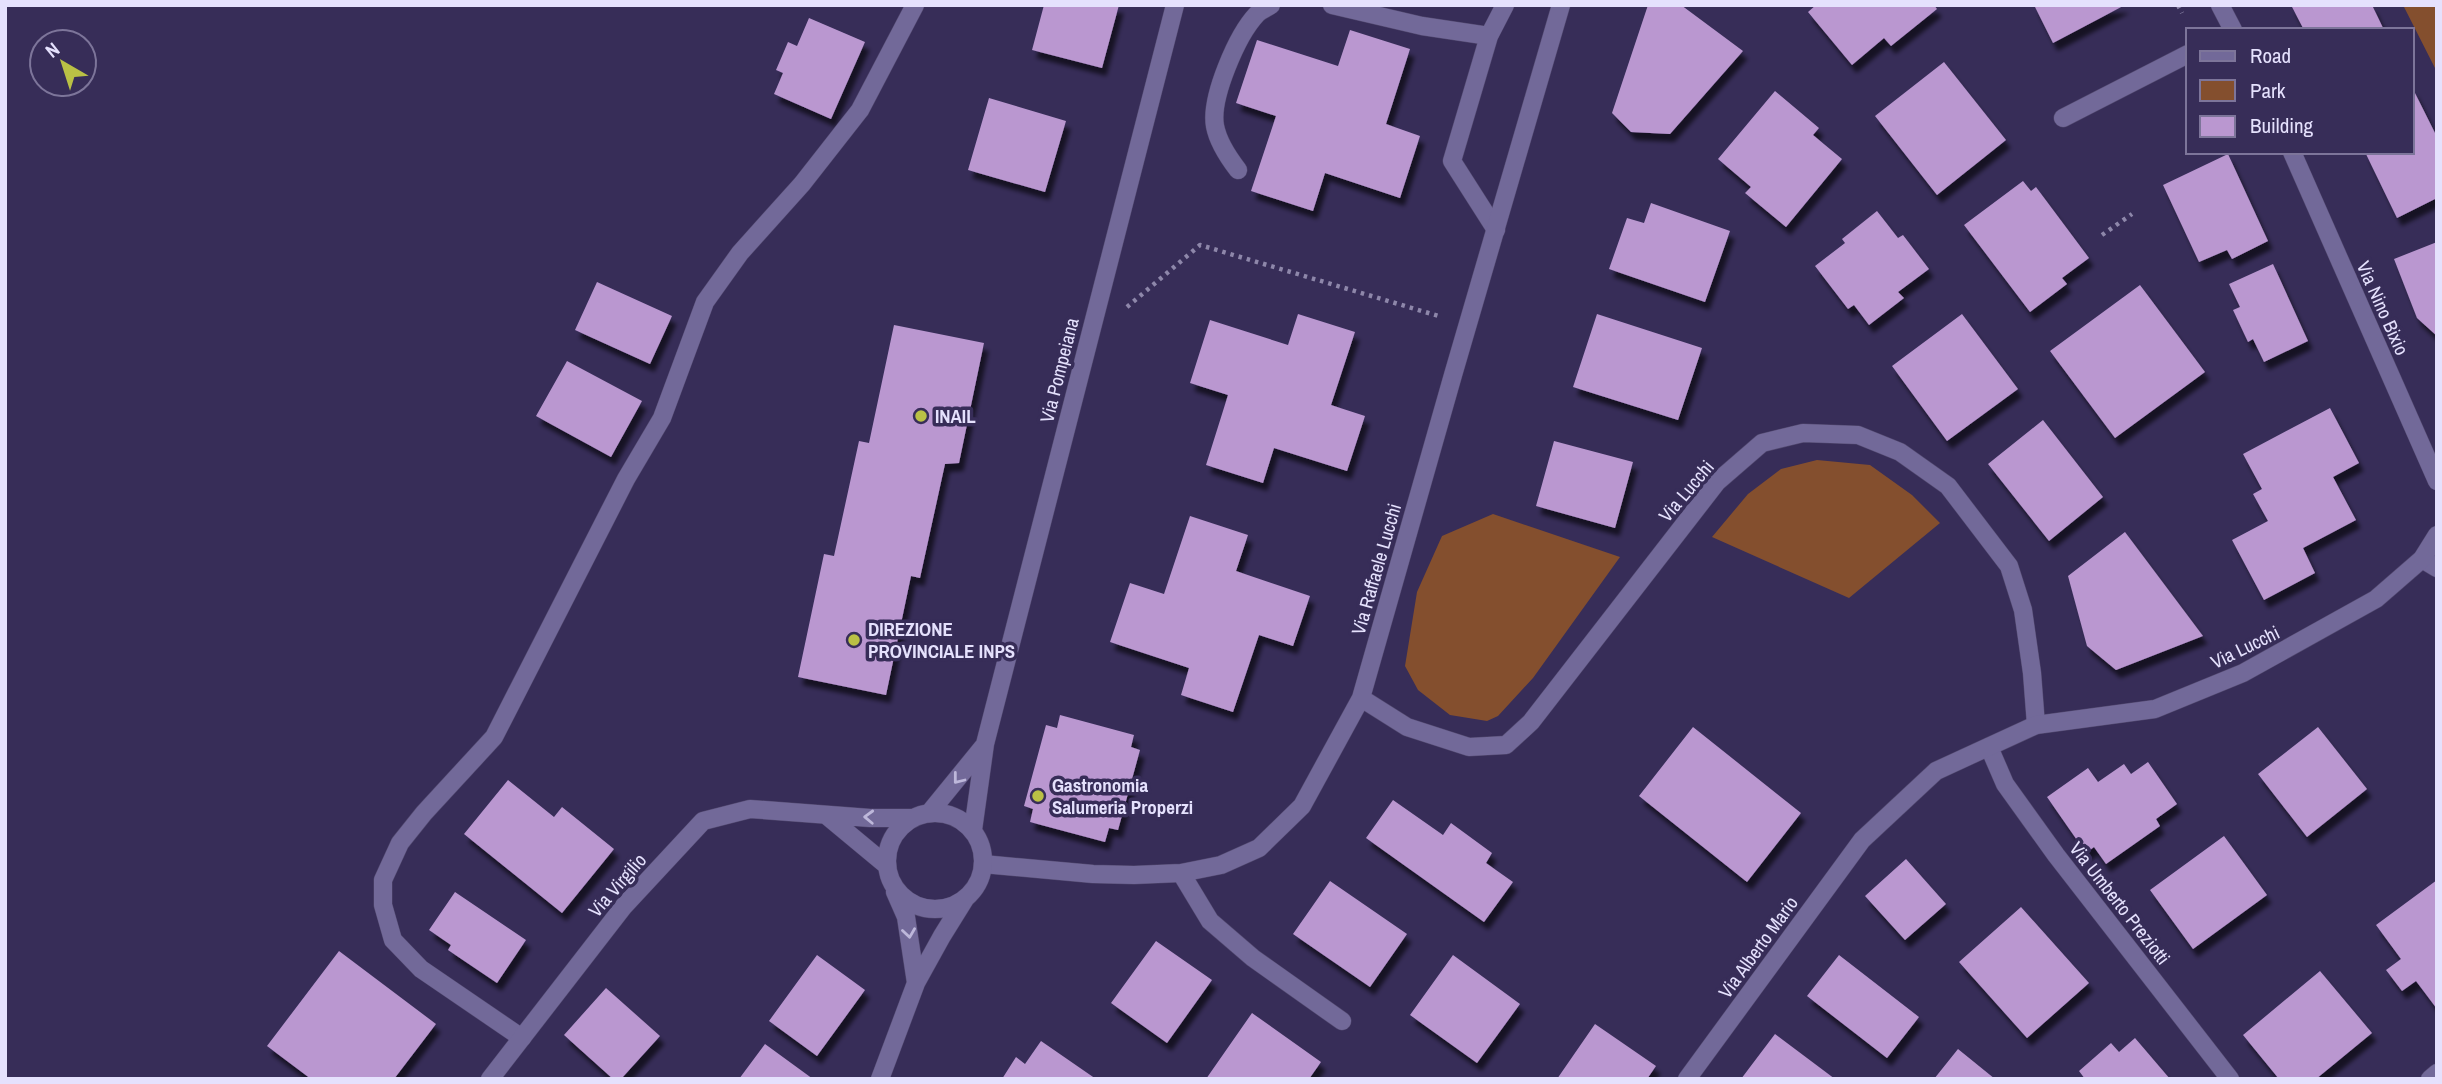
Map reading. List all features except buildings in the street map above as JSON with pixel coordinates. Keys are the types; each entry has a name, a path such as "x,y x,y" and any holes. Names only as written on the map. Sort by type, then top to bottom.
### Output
{"street":[{"path":"522,1038 421,969 393,940 383,905 383,880 400,844 424,813 494,737 626,479 662,418 705,302 740,253 802,184 860,110 915,5"},
{"name":"Via Pompeiana","path":"973,830 985,744 1175,5"},
{"path":"1238,170 1225,153 1215,126 1214,104 1231,57 1258,13 1271,5"},
{"path":"1332,5 1422,26 1489,36"},
{"path":"1496,230 1452,162 1489,36 1505,5"},
{"name":"Via Raffaele Lucchi","path":"984,864 1050,872 1120,875 1181,873 1221,865 1259,848 1302,806 1361,698 1561,5"},
{"path":"2220,5 2232,28"},
{"path":"2063,118 2186,55"},
{"name":"Via Nino Bixio","path":"2293,154 2437,481"},
{"name":"Via Lucchi","path":"1361,698 1407,727 1469,747 1506,745 1531,722 1717,482 1762,443 1802,433 1858,435 1900,452 1948,486 2009,566 2023,610 2036,726"},
{"name":"Via Lucchi","path":"1862,840 1936,771 2036,726 2155,709 2243,673 2375,599 2429,563 2437,535"},
{"name":"Via Pompeiana","path":"930,812 985,744"},
{"name":"Via Umberto Preziotti","path":"1989,747 2005,784 2056,855 2230,1079"},
{"name":"Via Virgilio","path":"490,1079 624,906 703,821 750,809 912,818"},
{"path":"880,1079 916,983 942,936 978,883 984,864 981,846 973,830 946,813 930,812 912,818 898,829 888,845 885,864 906,917 916,983"},
{"path":"827,815 885,864"},
{"name":"Via Alberto Mario","path":"1687,1079 1862,840"},
{"path":"1181,873 1210,921 1253,958 1342,1021"},
{"path":"892,886 908,902 929,909 948,908 966,898"},
{"path":"2430,1079 2437,1073"}],"path":[{"path":"2178,5 2182,13"},
{"path":"2102,235 2132,214"},
{"path":"1126,308 1200,245 1443,317"}],"green space":[{"path":"2403,5 2437,5 2437,72"},
{"path":"1817,460 1870,465 1912,495 1940,523 1849,598 1712,537 1748,494 1781,469"},
{"path":"1493,514 1620,557 1533,678 1498,716 1487,721 1450,715 1418,690 1405,666 1417,592 1442,536"}],"place":[{"name":"INAIL","path":"921,416"},
{"name":"DIREZIONE PROVINCIALE INPS","path":"854,640"},
{"name":"Gastronomia Salumeria Properzi","path":"1038,796"}]}
